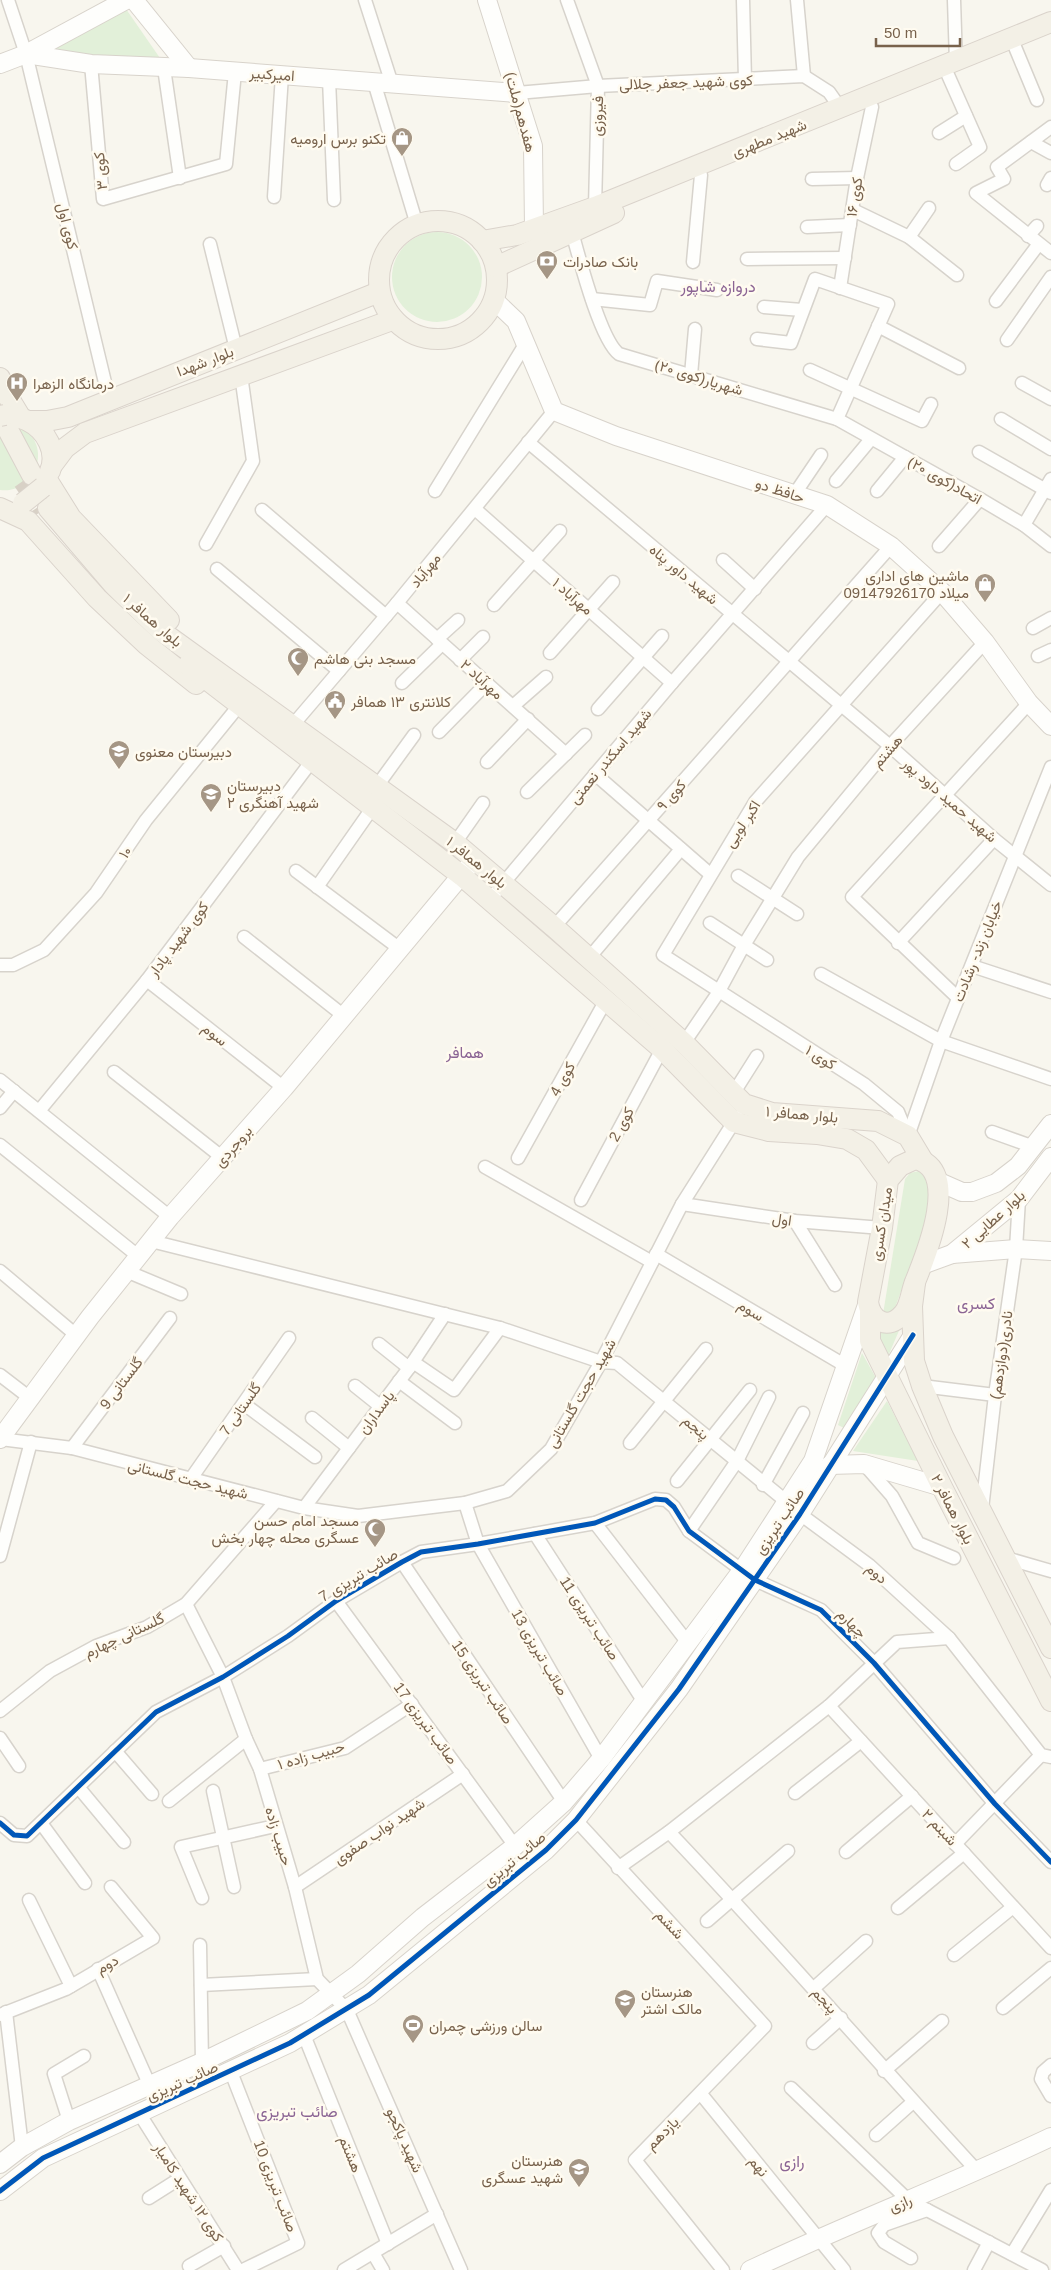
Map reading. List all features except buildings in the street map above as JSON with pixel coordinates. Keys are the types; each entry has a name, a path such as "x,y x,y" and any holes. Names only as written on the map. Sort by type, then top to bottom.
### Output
{"main road":[{"name":"شهید مطهری","path":"496,267 701,175 872,107 1051,22"},
{"name":"شهید مطهری","path":"482,241 517,235 595,207 841,109 1015,47 1051,32"},
{"path":"441,221 456,224 471,231 482,241 496,267 497,284 494,300 487,314 477,326 464,334 449,339 433,340 418,337 404,330 392,320 384,307 379,292 380,269 388,247 398,236 417,224 441,221"},
{"name":"بلوار شهدا","path":"7,411 47,422 68,417 379,292"},
{"name":"بلوار شهدا","path":"40,495 65,448 85,434 392,320"},
{"path":"7,411 47,438 51,447 40,495 97,598 147,645 248,711"},
{"name":"بلوار همافر ۱","path":"7,411 40,495 113,584 248,711 311,762 373,807 490,899 662,1048 734,1122 769,1131 817,1134 847,1139 866,1150 888,1180"},
{"path":"0,506 40,495"},
{"name":"بلوار همافر ۱","path":"248,711 292,726 455,843 554,927 684,1043 739,1099 772,1113 878,1121 908,1136"},
{"path":"869,1307 878,1321 883,1322 897,1319 905,1313 938,1211 937,1181 930,1165 923,1161 908,1136"},
{"name":"میدان کسری","path":"869,1307 888,1180 900,1166 908,1161 923,1161"},
{"name":"بلوار همافر ۲","path":"915,1283 912,1335 914,1361 922,1386 942,1436 982,1510 1051,1648"},
{"name":"بلوار همافر ۲","path":"869,1307 870,1341 1051,1702"}],"street":[{"name":"کوی اول","path":"8,0 26,54 110,399"},
{"path":"0,64 26,54 126,0"},
{"path":"134,0 189,68"},
{"path":"365,0 392,84"},
{"name":"هفدهم(ملت)","path":"487,0 518,93 533,146 534,228"},
{"name":"فیروزی","path":"567,0 598,86 595,207"},
{"path":"743,0 745,80"},
{"path":"797,0 804,76 829,92 841,109"},
{"path":"954,0 952,68 966,116 980,147 956,164"},
{"path":"1015,47 1037,100"},
{"name":"امیرکبیر","path":"26,54 91,64 189,68 518,93"},
{"name":"کوی ۳","path":"91,64 102,198 180,178"},
{"path":"164,68 180,178 226,164 235,72"},
{"path":"274,197 282,75"},
{"name":"کوی شهید جعفر جلالی","path":"518,93 598,86 804,76"},
{"path":"329,79 334,200"},
{"path":"374,82 417,224"},
{"name":"کوی ۱۶","path":"840,288 857,178 872,107"},
{"path":"939,134 966,116"},
{"path":"1051,127 997,168 1004,179 976,193 1051,253"},
{"path":"1031,142 1051,153"},
{"path":"693,262 701,175"},
{"path":"812,179 857,178"},
{"path":"909,237 929,208"},
{"path":"853,210 909,237 957,275"},
{"path":"807,227 850,225"},
{"path":"1028,236 1037,226"},
{"name":"شهریار(کوی ۲۰)","path":"572,232 592,299 613,350 619,354 837,418"},
{"path":"210,244 236,349"},
{"path":"996,301 1038,244"},
{"path":"746,259 844,258"},
{"path":"1007,340 1051,277"},
{"path":"757,339 791,343 815,280 888,304 837,418"},
{"path":"592,299 650,304 657,281 717,290"},
{"path":"494,300 516,321 554,410"},
{"path":"764,307 802,310"},
{"path":"878,326 959,368"},
{"path":"691,375 695,330"},
{"path":"435,491 526,343"},
{"path":"810,370 850,390 922,421 931,404"},
{"path":"206,544 253,461 241,375"},
{"path":"1022,383 1051,399"},
{"name":"مهرآباد","path":"292,726 397,604 554,410"},
{"name":"حافظ دو","path":"554,410 616,436 827,505 891,546 942,592 986,642 1029,703 1049,719"},
{"name":"اتحاد(کوی ۲۰)","path":"837,418 1024,525 1051,546"},
{"path":"1001,419 1051,449"},
{"path":"836,481 871,439"},
{"name":"شهید داور پناه","path":"528,442 840,706"},
{"path":"980,452 1049,487 1024,525"},
{"path":"794,495 821,455"},
{"path":"877,491 905,457"},
{"path":"940,546 980,499"},
{"name":"شهید اسکندر نعمتی","path":"490,899 502,882 672,683 756,589 827,505"},
{"name":"مهرآباد ۱","path":"475,509 672,683"},
{"path":"262,510 386,616"},
{"path":"494,604 560,531"},
{"name":"کوی ۹","path":"554,927 891,546"},
{"path":"723,560 756,589"},
{"path":"217,569 339,671"},
{"path":"550,653 613,582"},
{"name":"اکبر لویی","path":"663,955 755,802 942,592"},
{"name":"مهرآباد ۲","path":"397,604 566,754"},
{"path":"1033,628 1051,618"},
{"path":"402,682 458,620"},
{"path":"598,708 644,659 662,636"},
{"path":"460,660 483,638"},
{"name":"هشتم","path":"684,1043 718,993 744,945 794,864 890,746 986,642"},
{"path":"1038,656 1051,650"},
{"path":"512,706 546,678"},
{"path":"440,732 487,683"},
{"path":"958,998 898,943 852,897 1029,703"},
{"name":"شهید حمید داود پور","path":"840,706 890,746 994,839 1050,880"},
{"name":"۱۰","path":"0,965 13,965 44,950 90,900 146,820 248,711"},
{"path":"487,762 528,720"},
{"path":"377,786 414,735"},
{"path":"527,792 585,735"},
{"name":"کوی شهید پادار","path":"39,1111 147,980 311,762"},
{"name":"خیابان زند- رشادت","path":"908,1136 941,1041 1014,855 1051,768"},
{"path":"595,774 710,874"},
{"path":"455,843 483,803"},
{"path":"317,887 373,807"},
{"path":"898,943 994,839"},
{"path":"588,958 681,849"},
{"name":"بروجردی","path":"0,1439 76,1335 138,1256 284,1088 474,860"},
{"path":"296,871 400,949"},
{"path":"738,876 797,914"},
{"path":"710,923 767,960"},
{"path":"244,937 344,1016"},
{"name":"کوی ۱","path":"663,955 718,993 864,1084 898,1112 908,1136"},
{"path":"972,966 1051,992"},
{"path":"820,974 941,1041 1051,1079"},
{"name":"سوم","path":"147,980 284,1088"},
{"name":"کوی 4","path":"518,1158 606,1000"},
{"name":"کوی 2","path":"581,1200 662,1048"},
{"path":"739,1099 757,1056"},
{"path":"114,1072 223,1158"},
{"path":"0,1080 170,1217"},
{"path":"0,1108 14,1091"},
{"name":"شهید حجت گلستانی","path":"0,1439 72,1448 304,1508 358,1516 465,1503 507,1491 551,1449 601,1362 682,1204 734,1122 739,1099"},
{"path":"1048,1128 1051,1113"},
{"name":"بلوار عطایی ۲","path":"937,1181 962,1192 972,1192 1008,1176 1048,1128"},
{"path":"992,1132 1034,1147"},
{"path":"0,1145 138,1256"},
{"name":"بلوار عطایی ۲","path":"922,1265 952,1254 1019,1199 1051,1157"},
{"name":"سوم","path":"485,1167 654,1258 846,1366"},
{"name":"نادری(دوازدهم)","path":"982,1510 995,1394 1016,1249 1019,1199"},
{"name":"اول","path":"682,1204 795,1221 882,1228"},
{"path":"795,1221 835,1285"},
{"name":"پنجم","path":"151,1241 500,1328 601,1362 617,1363 666,1401 763,1484 787,1502"},
{"path":"952,1254 1016,1249 1051,1251"},
{"path":"0,1271 76,1335"},
{"path":"126,1271 181,1294"},
{"name":"صائب تبریزی","path":"0,2191 43,2158 231,2072 297,2039 348,2010 369,1995 546,1850 576,1820 679,1689 749,1574 787,1502 812,1461 869,1307"},
{"name":"پاسداران","path":"304,1508 411,1365 445,1314"},
{"name":"گلستانی 9","path":"72,1448 170,1318"},
{"path":"379,1344 454,1390 500,1328"},
{"name":"صائب تبریزی","path":"0,2164 22,2147 69,2121 150,2086 283,2024 331,1995 423,1917 515,1846 564,1802 601,1759 688,1643 800,1514 912,1335"},
{"name":"گلستانی 7","path":"190,1480 289,1338"},
{"path":"630,1443 666,1401 706,1349"},
{"path":"0,1375 30,1398"},
{"path":"399,1381 455,1423"},
{"path":"355,1386 380,1406"},
{"path":"922,1386 995,1394"},
{"path":"678,1481 710,1438 750,1390"},
{"path":"688,1531 737,1461 769,1397"},
{"path":"244,1404 315,1457"},
{"path":"763,1484 803,1413"},
{"path":"312,1418 349,1448"},
{"path":"0,1556 31,1442"},
{"path":"818,1446 829,1448 832,1461 864,1464 942,1487"},
{"path":"864,1464 892,1496 918,1543 954,1558"},
{"name":"صائب تبریزی 7","path":"0,1823 14,1835 27,1836 156,1712 222,1677 288,1636 336,1601 421,1552 595,1523 655,1499 666,1500 674,1507 688,1531 749,1574"},
{"name":"گلستانی چهارم","path":"0,1711 50,1671 96,1646 147,1627 186,1604 276,1501"},
{"path":"465,1503 478,1544"},
{"name":"دوم","path":"800,1514 869,1565 949,1638 1046,1756"},
{"path":"595,1523 688,1643"},
{"name":"صائب تبریزی 11","path":"535,1534 644,1702"},
{"name":"صائب تبریزی 13","path":"478,1544 601,1759"},
{"path":"1006,1558 1051,1571"},
{"name":"صائب تبریزی 15","path":"402,1562 564,1802"},
{"name":"چهارم","path":"749,1574 821,1610 874,1664 995,1804 1051,1862"},
{"name":"صائب تبریزی 17","path":"336,1601 515,1846"},
{"name":"حبیب زاده","path":"186,1604 222,1677 260,1769 275,1826 295,1887 317,1978 331,1995 348,2010"},
{"path":"618,1868 669,1832 829,1706 897,1642 949,1638"},
{"name":"حبیب زاده ۱","path":"260,1769 344,1748 412,1704"},
{"name":"شبنم ۲","path":"829,1706 1051,1948"},
{"path":"0,1738 20,1766"},
{"path":"169,1801 246,1739"},
{"path":"795,1793 861,1740"},
{"path":"115,1751 152,1794"},
{"path":"898,1908 960,1848 995,1804 1046,1756"},
{"name":"شهید نواب صفوی","path":"295,1887 463,1774"},
{"path":"79,1788 124,1842"},
{"path":"213,1791 234,1887"},
{"path":"846,1852 912,1796"},
{"name":"ششم","path":"576,1820 618,1868 765,2026"},
{"path":"41,1823 85,1883"},
{"path":"202,1898 181,1847 225,1839 275,1826"},
{"name":"پنجم","path":"669,1832 814,1988 884,2071 978,2172"},
{"path":"707,1921 734,1900 788,1851"},
{"name":"دوم","path":"3,2014 71,1986 153,1938 111,1887"},
{"path":"29,1900 71,1986"},
{"path":"954,1955 1013,1907"},
{"path":"814,1988 866,1941"},
{"path":"200,1945 202,2062"},
{"path":"1003,2008 1051,1968"},
{"path":"98,1969 150,2086"},
{"path":"358,1974 355,1987 361,1994 369,1995"},
{"path":"201,1985 317,1978"},
{"name":"شهید پاکجو","path":"348,2010 461,2270"},
{"path":"3,2014 22,2147"},
{"path":"813,2043 840,2018"},
{"path":"884,2071 942,2021"},
{"path":"283,2024 293,2029 294,2037 297,2039"},
{"name":"یازدهم","path":"722,2270 635,2160 765,2026"},
{"name":"هشتم","path":"297,2039 388,2244"},
{"path":"69,2121 54,2074 84,2056"},
{"path":"1051,2066 1040,2079 1051,2096"},
{"name":"صائب تبریزی 10","path":"231,2072 298,2243 243,2270"},
{"path":"790,2088 908,2200 1042,2270"},
{"name":"نهم","path":"701,2094 844,2270"},
{"path":"876,2135 913,2102"},
{"name":"کوی ۱۲ شهید کامیار","path":"139,2113 238,2270"},
{"name":"رازی","path":"750,2270 817,2238 978,2172 1051,2137"},
{"path":"149,2198 179,2178"},
{"path":"1012,2254 1051,2190"},
{"path":"911,2258 884,2242 878,2233 884,2225 927,2210"},
{"path":"344,2270 437,2214"},
{"path":"974,2270 989,2242"},
{"path":"190,2266 224,2246"},
{"path":"373,2253 383,2270"}],"green space":[{"path":"126,9 162,61 45,53"},
{"path":"437,232 454,236 469,245 478,260 482,277 478,294 469,309 454,318 437,322 420,318 405,309 396,294 392,277 396,260 405,245 420,236"},
{"path":"0,425 19,427 30,434 36,444 38,455 32,476 24,484 13,489 0,490"},
{"path":"919,1171 923,1173 933,1196 919,1242 892,1316 883,1314 905,1179 910,1173"},
{"path":"901,1326 889,1354 883,1354 876,1331 891,1333"},
{"path":"862,1353 876,1378 846,1429 838,1425"},
{"path":"887,1401 918,1461 853,1451"}],"tunnel":[{"path":"23,481 43,510"}],"cycle path":[{"path":"0,2191 43,2158 290,2043 369,1995 546,1850 576,1820 679,1689 800,1514 913,1335"},
{"path":"0,1823 14,1835 27,1836 156,1712 223,1677 288,1636 336,1601 421,1552 595,1523 655,1499 666,1500 674,1507 689,1531 755,1580 821,1610 874,1663 995,1804 1051,1862"}],"place":[{"name":"تکنو برس ارومیه","path":"402,157"},
{"name":"بانک صادرات","path":"547,280"},
{"name":"درمانگاه الزهرا","path":"17,402"},
{"name":"ماشین های اداری میلاد 09147926170","path":"985,603"},
{"name":"مسجد بنی هاشم","path":"298,677"},
{"name":"کلانتری ۱۳ همافر","path":"335,720"},
{"name":"دبیرستان معنوی","path":"119,770"},
{"name":"دبیرستان شهید آهنگری ۲","path":"211,813"},
{"name":"مسجد امام حسن عسگری محله چهار بخش","path":"375,1548"},
{"name":"هنرستان مالک اشتر","path":"625,2019"},
{"name":"سالن ورزشی چمران","path":"413,2044"},
{"name":"هنرستان شهید عسگری","path":"579,2188"}],"district":[{"name":"دروازه شاپور","path":"718,286"},
{"name":"همافر","path":"465,1052"},
{"name":"کسری","path":"976,1303"},
{"name":"صائب تبریزی","path":"297,2111"},
{"name":"رازی","path":"792,2161"}]}
